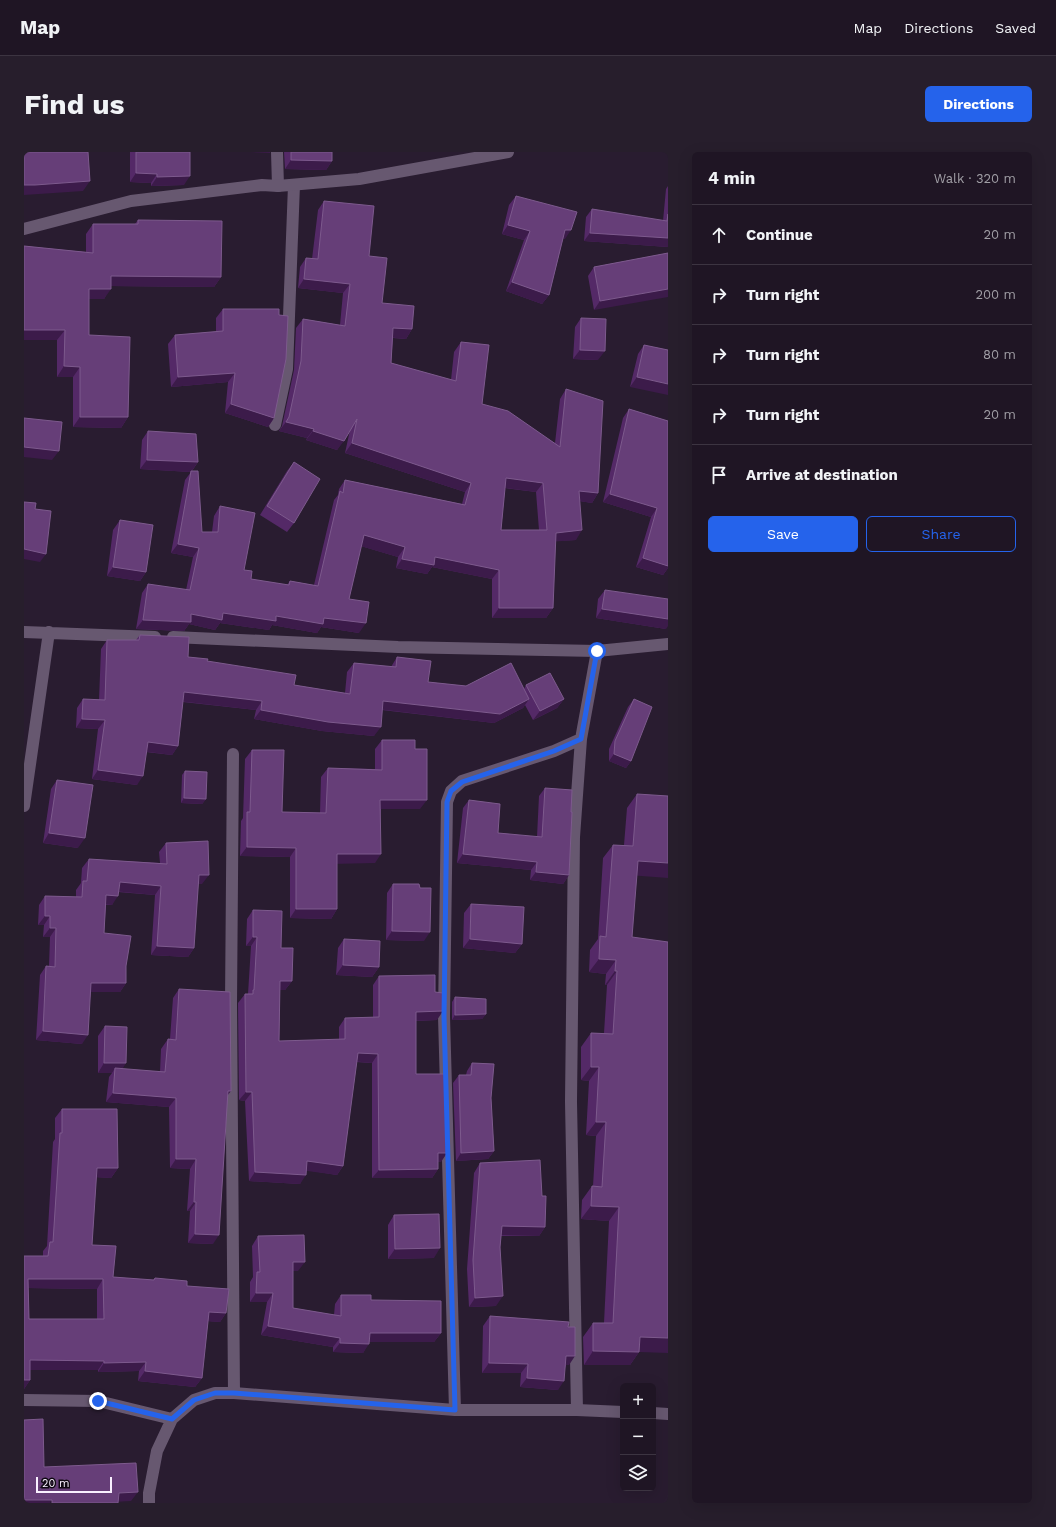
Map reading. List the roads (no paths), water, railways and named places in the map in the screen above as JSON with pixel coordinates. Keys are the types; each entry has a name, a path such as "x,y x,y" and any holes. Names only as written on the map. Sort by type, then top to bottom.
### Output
{"street":[{"path":"277,152 278,186"},
{"path":"24,229 131,201 262,185 278,186 359,179 508,152"},
{"path":"275,425 287,369 294,185"},
{"path":"24,632 398,647 597,651 668,644"},
{"path":"24,806 49,632"},
{"path":"577,1410 571,1102 574,837 581,739 597,651"},
{"path":"455,1410 444,1016 447,802 451,791 462,782 554,751 581,739"},
{"path":"233,754 231,1003 234,1393"},
{"path":"149,1503 149,1493 157,1451 172,1419 194,1400 215,1393 234,1393 455,1410 577,1410 620,1412"},
{"path":"24,1400 98,1401 172,1419"},
{"path":"656,1414 668,1414"}]}
